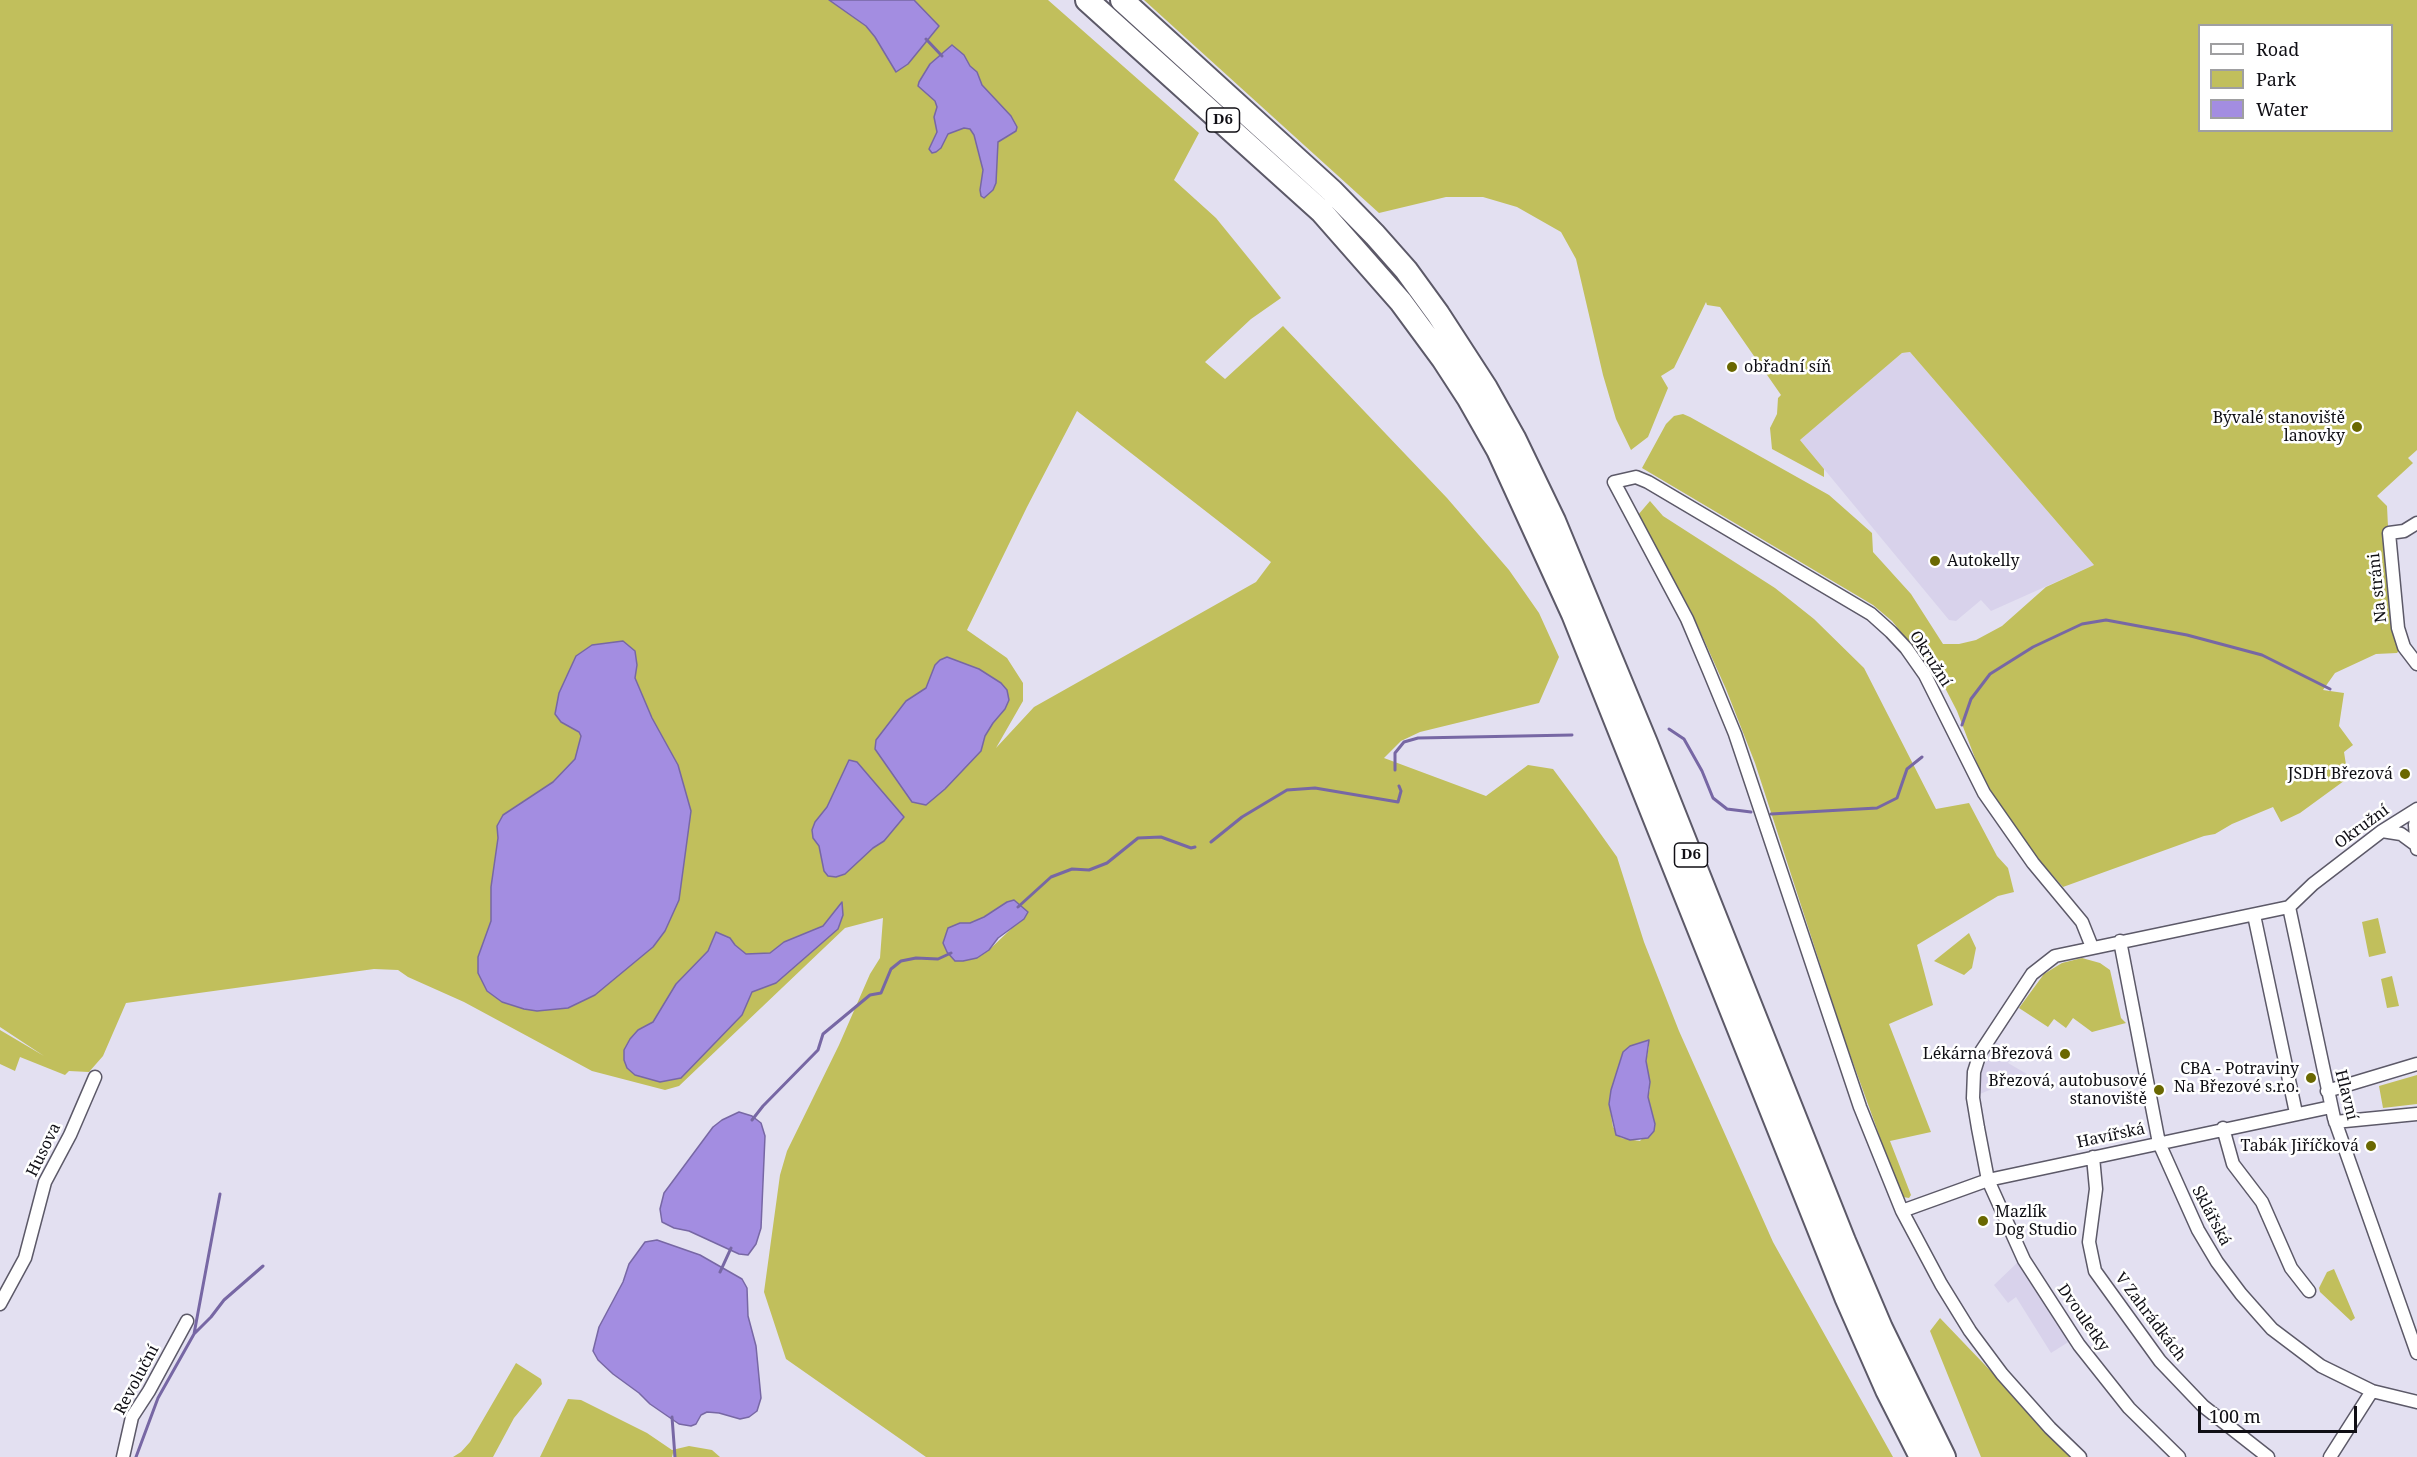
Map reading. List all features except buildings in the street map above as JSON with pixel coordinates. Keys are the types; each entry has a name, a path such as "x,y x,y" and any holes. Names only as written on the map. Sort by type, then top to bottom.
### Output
{"highway":[{"name":"D6","path":"1087,0 1253,147 1354,245 1388,285 1443,359 1469,399 1498,450 1573,614 1846,1297 1887,1390 1921,1457"},
{"name":"D6","path":"1122,0 1332,191 1375,235 1406,270 1438,314 1486,388 1514,438 1554,522 1646,743 1844,1241 1881,1328 1944,1457"}],"street":[{"name":"Okružní","path":"1902,1211 1860,1107 1738,746 1710,671 1681,608 1614,482 1636,477 1648,482 1871,614 1891,632 1906,648 1925,675 1984,793 2033,862 2082,922 2092,946"},
{"name":"Na stráni","path":"2417,524 2404,531 2389,533 2398,628 2404,647 2417,664"},
{"name":"Okružní","path":"1988,1180 1973,1098 1974,1072 1980,1053 2032,974 2055,956 2092,946 2289,907 2313,885 2382,831 2417,809"},
{"path":"2417,815 2415,825 2417,847"},
{"path":"2382,831 2401,834 2417,847"},
{"name":"Hlavní","path":"2289,907 2335,1122 2417,1353"},
{"path":"2254,915 2296,1113"},
{"name":"Sklářská","path":"2120,941 2159,1143 2198,1230 2217,1262 2248,1303 2272,1329 2321,1366 2372,1390 2417,1402"},
{"path":"2327,1091 2417,1064"},
{"name":"Husova","path":"0,1304 25,1258 45,1182 70,1135 95,1077"},
{"name":"Havířská","path":"1902,1211 1988,1180 2223,1128 2331,1107"},
{"path":"2335,1122 2417,1114"},
{"path":"2223,1128 2233,1164 2262,1202 2291,1268 2309,1291"},
{"name":"V Zahrádkách","path":"2092,1157 2096,1189 2089,1242 2091,1258 2100,1278 2167,1369 2203,1406 2268,1457"},
{"name":"Dvouletky","path":"1988,1180 2024,1260 2079,1345 2129,1408 2179,1457"},
{"path":"1902,1211 1941,1284 1970,1331 2002,1374 2050,1428 2080,1457"},
{"name":"Revoluční","path":"123,1457 132,1417 149,1391 187,1321"},
{"path":"2330,1457 2372,1390"}],"shaded area":[{"path":"1910,352 2094,565 1991,611 1981,600 1956,621 1949,620 1800,440 1902,353"},
{"path":"1995,1041 2013,1055 2008,1063 2027,1074 1980,1094 1980,1075"},
{"path":"2019,1261 2070,1341 2051,1353 2016,1297 2008,1303 1994,1285"}],"green space":[{"path":"0,0 1048,0 1199,133 1174,180 1216,218 1281,298 1251,319 1205,362 1225,379 1283,326 1447,498 1509,570 1539,613 1559,657 1539,703 1420,732 1401,741 1384,758 1486,796 1528,765 1553,769 1585,812 1617,857 1644,942 1679,1031 1773,1242 1893,1457 926,1457 786,1359 764,1292 780,1175 787,1151 839,1045 870,974 880,958 883,918 845,928 679,1086 665,1090 592,1071 464,1002 408,977 398,970 374,969 126,1003 103,1056 89,1072 69,1071 65,1075 20,1057 15,1071 0,1064 0,1030 44,1056 0,1027","holes":["1077,411 1271,562 1256,582 1034,707 996,748 1023,701 1023,683 1007,658 967,630","1007,902 1011,929 977,958 948,928 984,917","1649,1046 1646,1061 1650,1089 1648,1097 1655,1124 1640,1141 1621,1138 1613,1127 1609,1103 1623,1052"]},
{"path":"1144,0 2417,0 2417,450 2408,458 2413,463 2377,496 2387,506 2388,527 2385,528 2394,635 2400,649 2397,653 2376,654 2335,673 2323,690 2344,693 2339,726 2353,745 2344,752 2348,778 2300,813 2281,822 2273,807 2232,824 2215,834 2063,887 2032,852 1991,791 1943,684 1892,621 1873,605 1642,468 1666,424 1674,416 1683,414 1690,417 1829,495 1872,533 1873,552 1911,594 1943,644 1959,644 1976,640 2002,626 2046,587 2094,565 1910,352 1902,353 1800,440 1824,469 1824,477 1772,449 1770,428 1777,414 1778,398 1781,395 1720,307 1707,305 1706,302 1674,368 1661,376 1668,388 1648,437 1631,450 1616,419 1603,375 1576,259 1561,232 1517,207 1483,197 1446,197 1379,213"},
{"path":"1650,501 1663,516 1775,588 1814,619 1864,668 1936,809 1969,803 1997,856 2008,868 2014,892 1998,896 1917,945 1933,1005 1889,1024 1931,1132 1890,1141 1911,1195 1909,1198 1903,1197 1899,1190 1843,1035 1755,763 1726,689 1691,611 1638,515"},
{"path":"2378,918 2386,953 2369,957 2362,922"},
{"path":"1969,933 1976,948 1972,968 1964,975 1934,961"},
{"path":"2082,958 2100,963 2110,970 2121,1018 2126,1023 2092,1032 2073,1018 2066,1028 2054,1019 2048,1027 2019,1008 2044,974 2062,963"},
{"path":"2392,976 2399,1006 2387,1008 2381,979"},
{"path":"2417,1075 2417,1104 2383,1108 2379,1086"},
{"path":"2334,1269 2355,1318 2351,1321 2320,1292 2319,1288 2327,1272"},
{"path":"1940,1318 2073,1457 1981,1457 1930,1331"},
{"path":"516,1363 541,1379 542,1384 514,1418 493,1457 453,1457 470,1442"},
{"path":"568,1399 581,1400 647,1433 672,1450 689,1446 712,1450 720,1457 674,1457 673,1453 672,1457 540,1457"}],"water":[{"path":"829,0 914,0 939,26 908,64 896,72 866,26"},
{"path":"952,45 964,55 970,66 977,72 982,85 1011,116 1017,127 1016,131 998,142 996,183 993,190 984,198 980,190 983,170 974,135 970,129 964,128 948,134 941,148 936,152 932,153 929,149 937,132 934,117 937,107 935,101 918,86 930,64"},
{"path":"623,641 635,651 637,665 635,678 652,718 678,765 691,811 679,900 665,931 653,947 595,995 568,1008 537,1011 524,1009 502,1002 487,991 478,973 478,957 491,921 491,887 498,838 497,826 503,815 553,782 575,759 581,736 579,732 561,722 555,714 559,693 576,656 592,645"},
{"path":"947,657 979,669 1001,683 1007,690 1009,700 985,736 981,751 945,789 926,805 912,802 875,749 876,740 906,701 926,688 935,665"},
{"path":"849,760 857,762 904,817 884,841 845,874 836,877 828,876 824,871 819,846 813,838 812,830 815,822 827,807"},
{"path":"1014,900 1028,912 1024,919 998,938 989,950 977,958 955,961 943,943 948,928 960,923 970,923"},
{"path":"842,902 843,915 838,929 776,983 752,992 742,1015 681,1078 660,1082 635,1075 627,1068 624,1050 630,1039 638,1030 653,1022 676,984 708,951 716,932 730,938 746,954 770,953 784,942 823,926"},
{"path":"1649,1040 1646,1061 1650,1082 1648,1097 1655,1124 1654,1131 1648,1138 1630,1140 1616,1135 1609,1104 1611,1090 1623,1052 1630,1046"},
{"path":"739,1112 752,1116 761,1123 765,1136 761,1228 756,1244 748,1255 739,1254 689,1231 674,1228 662,1222 660,1209 664,1193 713,1127"},
{"path":"657,1240 700,1255 742,1279 747,1288 748,1316 756,1346 761,1398 757,1411 749,1417 740,1419 707,1412 701,1415 696,1424 691,1426 679,1424 613,1374 598,1360 593,1351 599,1327 623,1282 629,1264 645,1242"}],"waterway":[{"path":"926,39 942,56"},
{"path":"1962,725 1971,699 1990,674 2033,647 2082,624 2106,620 2187,635 2262,655 2330,689"},
{"path":"1669,729 1684,739 1702,771 1713,798 1727,809 1751,812"},
{"path":"1395,770 1395,753 1404,742 1418,738 1572,735"},
{"path":"1771,814 1877,808 1897,798 1907,769 1922,757"},
{"path":"1211,842 1242,817 1287,790 1315,788 1398,802 1401,791 1399,786"},
{"path":"1018,907 1051,877 1072,869 1089,870 1107,863 1138,838 1161,837 1191,848 1195,847"},
{"path":"752,1120 818,1050 823,1034 870,995 881,993 891,969 901,961 916,958 938,959 951,953"},
{"path":"136,1457 158,1398 194,1334 220,1194"},
{"path":"720,1272 731,1248"},
{"path":"194,1334 224,1300 263,1266"},
{"path":"672,1417 675,1457"}],"place":[{"name":"obřadní síň","path":"1732,367"},
{"name":"Bývalé stanoviště lanovky","path":"2357,427"},
{"name":"Autokelly","path":"1935,561"},
{"name":"JSDH Březová","path":"2405,774"},
{"name":"Lékárna Březová","path":"2065,1054"},
{"name":"CBA - Potraviny Na Březové s.r.o.","path":"2311,1078"},
{"name":"Březová, autobusové stanoviště","path":"2159,1090"},
{"name":"Tabák Jiříčková","path":"2371,1146"},
{"name":"Mazlík Dog Studio","path":"1983,1221"}]}
